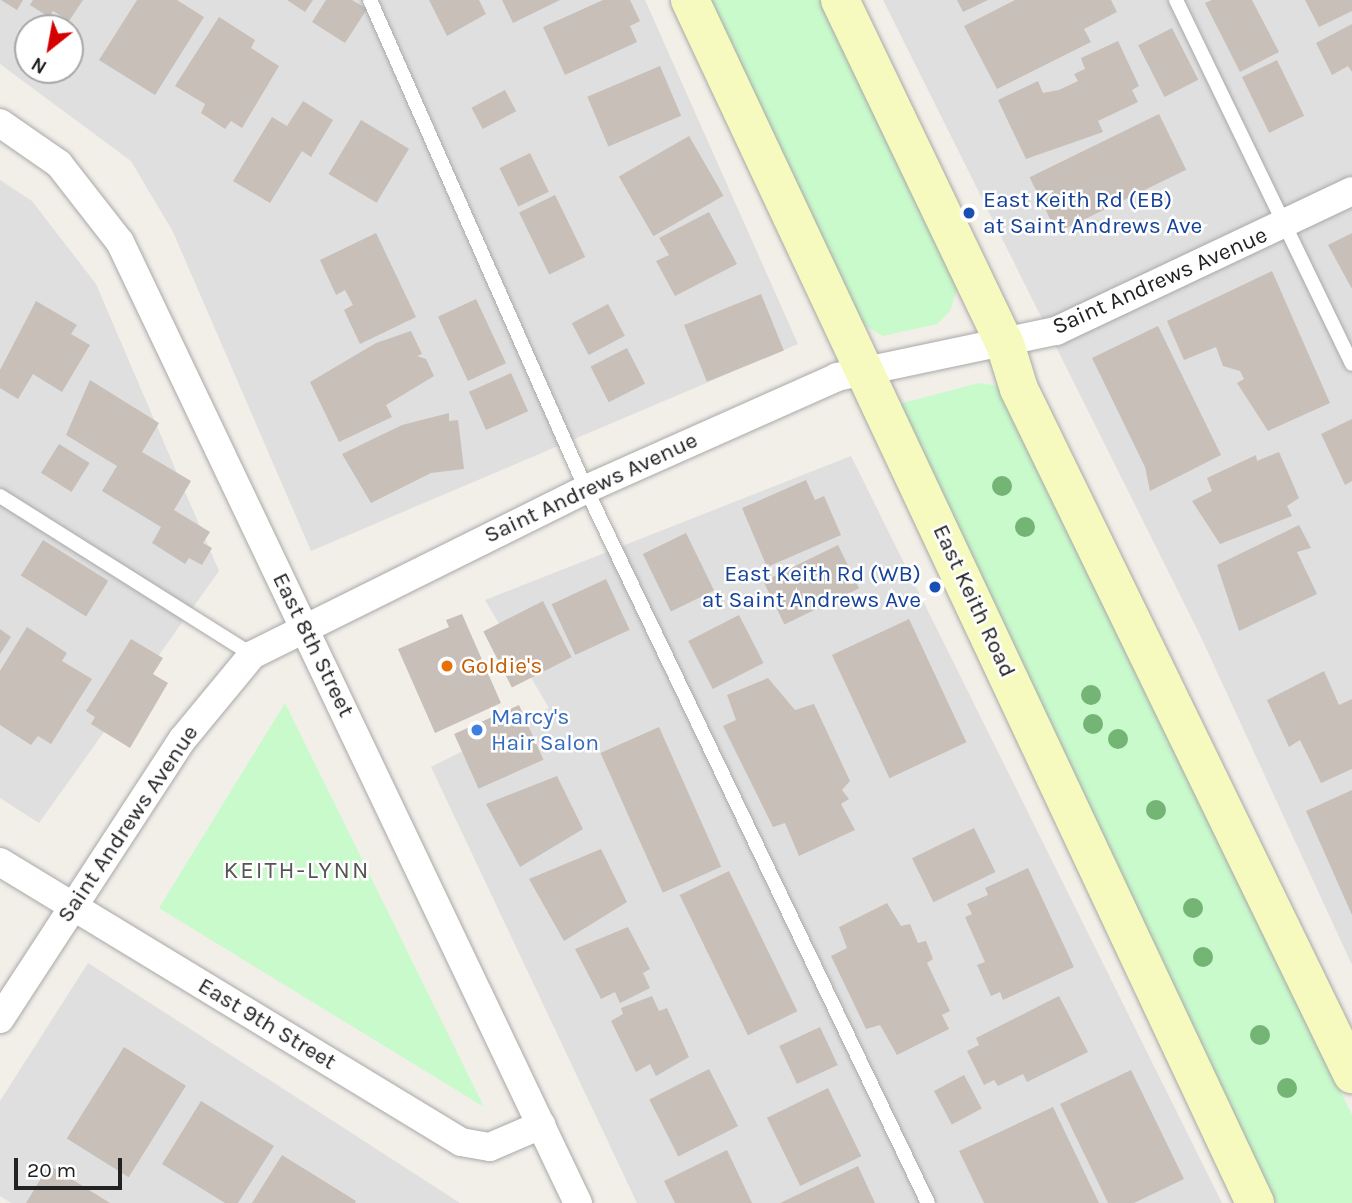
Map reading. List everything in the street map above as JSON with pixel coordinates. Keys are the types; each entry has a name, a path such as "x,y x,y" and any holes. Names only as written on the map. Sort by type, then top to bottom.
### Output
{"street":[{"name":"East Keith Road","path":"690,0 1255,1203"},
{"path":"840,0 1005,344 1019,389 1352,1074"},
{"name":"East 8th Street","path":"0,123 59,164 120,242 578,1203"},
{"name":"Saint Andrews Avenue","path":"0,1019 71,906 183,740 252,655 303,627 586,489 864,370 1005,344 1056,331 1352,191"},
{"name":"East 9th Street","path":"0,862 461,1142 490,1147 541,1125"}],"lane":[{"path":"370,0 586,489 928,1203"},
{"path":"1176,0 1282,226 1352,364"},
{"path":"0,496 252,655"}],"shaded area":[{"path":"0,0 645,0 798,344 311,551 173,232 131,161 27,84 84,84 84,14 14,14 14,74 0,64"},
{"path":"883,0 1352,0 1352,965 1200,635"},
{"path":"0,180 32,201 96,284 219,571 39,823 0,798"},
{"path":"851,456 1222,1203 637,1203 431,767 549,708 485,600"},
{"path":"88,963 460,1203 11,1203 0,1196 0,1101"}],"green space":[{"path":"707,0 824,0 958,287 950,311 937,324 883,336 862,324"},
{"path":"979,383 998,386 1013,400 1352,1115 1352,1203 1276,1203 895,405"},
{"path":"285,703 484,1107 159,908"}],"building":[{"path":"1,0 23,0 17,10"},
{"path":"33,0 83,0 74,14 58,14 53,11 51,14 44,14 30,5"},
{"path":"137,0 177,0 204,17 155,95 99,60"},
{"path":"287,0 313,0 305,12"},
{"path":"326,0 352,0 367,9 345,43 312,22"},
{"path":"429,0 479,0 486,14 447,36"},
{"path":"502,0 560,0 513,23"},
{"path":"603,0 630,0 640,21 630,26 637,42 565,75 543,27"},
{"path":"957,0 988,0 963,12"},
{"path":"1015,0 1111,0 1117,12 1084,29 1091,42 997,89 964,26"},
{"path":"1212,0 1252,0 1279,52 1240,72 1205,3"},
{"path":"1305,0 1352,0 1352,11 1319,27"},
{"path":"219,17 255,40 251,48 279,66 242,128 231,121 225,129 201,113 205,104 175,86"},
{"path":"1352,24 1352,72 1348,66 1332,75 1316,43"},
{"path":"1172,28 1198,80 1164,97 1138,45"},
{"path":"1118,41 1139,86 1132,90 1138,102 1098,121 1103,132 1026,159 998,100 1038,81 1043,93 1059,90 1078,81 1074,74 1085,69 1081,58"},
{"path":"1277,60 1304,116 1269,133 1242,77"},
{"path":"660,66 681,116 608,147 587,97"},
{"path":"505,90 516,111 483,129 471,108"},
{"path":"303,101 333,120 311,157 302,151 270,203 233,181 272,117 287,126"},
{"path":"1159,114 1186,170 1057,233 1030,177"},
{"path":"361,120 409,149 377,203 329,174"},
{"path":"689,136 724,196 653,236 619,176"},
{"path":"530,153 549,192 518,207 499,168"},
{"path":"555,195 585,257 549,275 519,213"},
{"path":"709,212 737,264 675,296 656,261 669,255 659,238"},
{"path":"376,233 416,317 360,344 344,310 353,305 345,290 336,295 320,260"},
{"path":"1352,233 1352,289 1328,245"},
{"path":"1272,271 1330,403 1268,431 1237,383 1244,379 1240,371 1223,366 1216,347 1184,360 1167,321"},
{"path":"761,294 784,351 707,382 684,325"},
{"path":"476,299 506,363 468,381 438,317"},
{"path":"36,301 77,325 71,334 90,345 62,392 33,374 18,399 0,388 0,370"},
{"path":"608,304 625,336 589,355 572,323"},
{"path":"1158,326 1221,455 1150,491 1145,467 1092,358"},
{"path":"411,331 422,354 417,356 426,359 434,376 386,405 392,417 339,442 310,382 376,343"},
{"path":"627,348 645,384 609,402 590,367"},
{"path":"511,373 528,411 486,430 469,392"},
{"path":"90,380 159,423 142,452 191,481 174,510 210,532 203,543 212,548 202,565 189,558 185,564 152,543 161,527 102,491 117,466 66,435"},
{"path":"449,413 449,421 458,420 464,469 431,473 371,503 342,454 402,425"},
{"path":"1352,419 1352,481 1345,485 1321,434"},
{"path":"59,444 90,463 72,492 41,473"},
{"path":"1279,452 1299,498 1287,506 1292,516 1220,544 1192,501 1212,491 1207,478 1256,455 1257,461"},
{"path":"806,480 815,500 824,496 841,535 767,567 742,508"},
{"path":"1299,525 1311,548 1297,552 1317,594 1239,631 1217,565"},
{"path":"686,533 714,591 671,612 643,554"},
{"path":"43,540 108,581 86,616 21,576"},
{"path":"838,545 859,588 784,625 763,581"},
{"path":"606,579 630,630 575,655 552,604"},
{"path":"543,601 572,657 512,688 483,631"},
{"path":"462,614 501,703 435,733 398,649 449,627 446,620"},
{"path":"739,615 764,663 713,689 688,641"},
{"path":"909,619 966,742 889,778 832,655"},
{"path":"27,627 67,653 62,661 92,679 51,744 38,736 31,745 0,725 0,671"},
{"path":"0,629 11,637 0,654"},
{"path":"131,639 163,658 153,674 168,683 130,748 91,724 95,717 86,711"},
{"path":"1324,671 1339,705 1352,699 1352,769 1321,783 1300,740 1289,747 1267,700"},
{"path":"768,678 795,710 814,704 850,781 842,790 849,799 841,804 855,830 799,856 785,823 773,827 723,726 736,720 727,695"},
{"path":"519,705 543,760 479,789 454,734"},
{"path":"659,727 721,867 663,893 601,753"},
{"path":"557,776 583,829 520,867 486,804"},
{"path":"1352,790 1352,915 1306,811"},
{"path":"974,828 995,872 933,902 912,858"},
{"path":"601,849 627,902 564,941 529,879"},
{"path":"1028,868 1074,967 1003,1000 1000,992 991,996 977,965 985,962 965,917 972,914 967,904 988,895 985,888"},
{"path":"729,871 797,1011 748,1035 680,895"},
{"path":"887,903 901,926 910,924 918,943 926,941 933,959 927,963 950,1011 942,1015 949,1029 897,1055 880,1025 866,1029 831,956 847,948 839,927"},
{"path":"628,927 650,969 643,973 650,988 620,1003 615,992 601,999 575,949"},
{"path":"652,996 659,1011 667,1008 689,1057 656,1076 650,1064 636,1072 611,1021 623,1014 621,1008"},
{"path":"1059,996 1088,1052 1027,1082 1023,1074 998,1086 994,1080 984,1085 967,1051 979,1045 976,1038"},
{"path":"820,1027 838,1065 797,1084 779,1046"},
{"path":"124,1047 186,1086 129,1177 67,1139"},
{"path":"709,1069 738,1126 678,1156 649,1099"},
{"path":"1131,1070 1184,1179 1134,1203 1108,1203 1060,1104"},
{"path":"964,1075 982,1109 952,1125 934,1091"},
{"path":"828,1088 861,1156 800,1186 767,1118"},
{"path":"201,1101 274,1146 238,1203 225,1203 162,1164"},
{"path":"1053,1107 1099,1203 984,1203 959,1151"},
{"path":"727,1150 752,1203 675,1203 664,1181"},
{"path":"282,1155 356,1201 355,1203 252,1203"},
{"path":"49,1165 110,1203 26,1203"},
{"path":"858,1166 875,1203 780,1203"}],"place":[{"name":"East Keith Rd (EB) at Saint Andrews Ave","path":"969,213"},
{"name":"East Keith Rd (WB) at Saint Andrews Ave","path":"935,587"},
{"name":"Goldie's","path":"447,666"},
{"name":"Marcy's Hair Salon","path":"477,730"}],"district":[{"name":"KEITH-LYNN","path":"297,871"}]}
